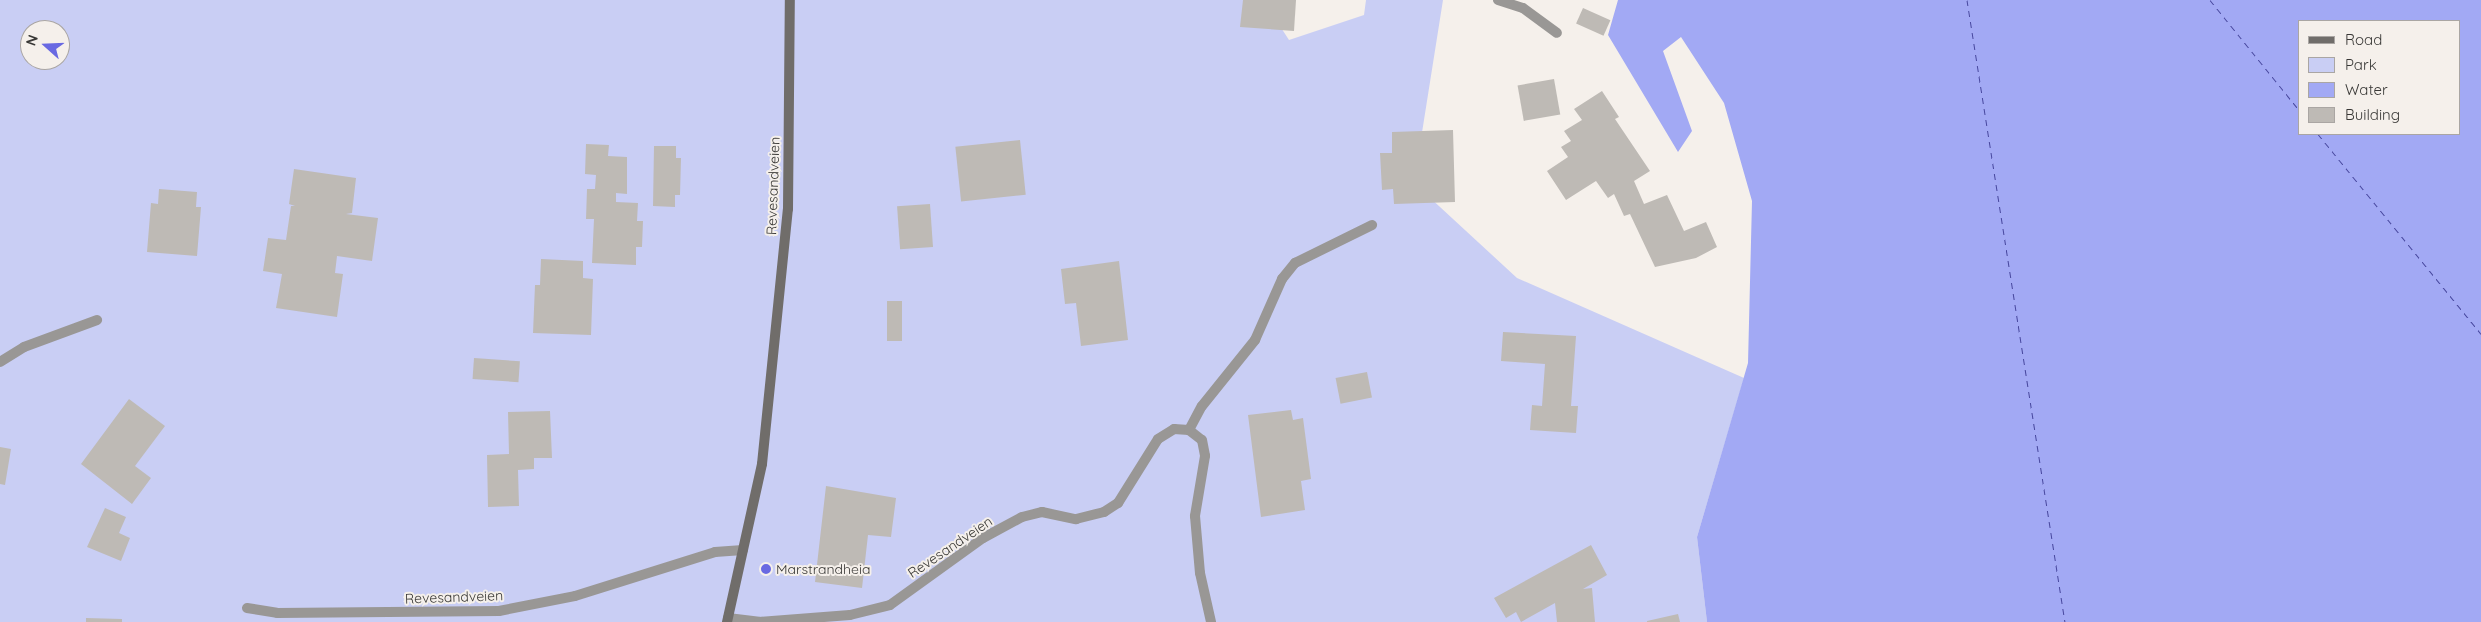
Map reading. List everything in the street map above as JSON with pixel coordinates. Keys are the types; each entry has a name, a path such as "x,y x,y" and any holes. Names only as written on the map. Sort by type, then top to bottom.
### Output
{"main road":[{"name":"Revesandveien","path":"727,620 762,464 788,209 790,0"}],"street":[{"path":"1498,0 1523,8 1556,33"},
{"path":"1211,622 1200,573 1195,516 1205,456 1202,440 1189,430 1202,406 1255,340 1282,279 1295,263 1372,225"},
{"path":"0,362 24,347 97,320"},
{"name":"Revesandveien","path":"727,620 759,622 850,615 890,605 983,538 1022,517 1042,512 1076,519 1104,512 1118,503 1158,439 1174,429 1189,430"},
{"name":"Revesandveien","path":"247,608 277,613 499,611 575,596 715,552 743,550"}],"green space":[{"path":"0,0 1263,0 1289,40 1364,15 1366,0 1443,0 1414,183 1517,278 1744,378 1697,537 1707,622 0,622"}],"water":[{"path":"1618,0 2481,0 2481,622 1707,622 1697,537 1748,363 1752,201 1724,103 1681,37 1663,51 1692,131 1678,152 1608,35"}],"building":[{"path":"1243,0 1296,0 1294,31 1240,27"},
{"path":"1583,8 1610,20 1603,36 1576,24"},
{"path":"1554,79 1560,114 1524,121 1518,85"},
{"path":"1602,91 1619,117 1615,119 1650,171 1634,181 1644,204 1667,195 1684,231 1706,222 1717,247 1696,258 1655,267 1630,214 1624,216 1614,194 1608,198 1596,181 1566,200 1547,171 1568,157 1561,147 1571,141 1564,131 1582,120 1574,109"},
{"path":"1453,130 1455,202 1394,204 1393,189 1382,190 1380,153 1392,153 1392,132"},
{"path":"1020,140 1026,195 961,201 955,147"},
{"path":"586,144 609,145 608,156 627,157 627,194 616,193 616,202 638,203 637,221 643,221 642,247 636,247 636,265 592,263 594,219 586,219 587,189 595,189 596,175 585,174"},
{"path":"654,146 676,146 676,158 681,158 680,195 675,195 675,207 653,206"},
{"path":"294,169 356,178 352,213 346,214 378,218 372,261 337,256 335,273 343,274 337,317 276,308 282,274 263,271 268,238 286,240 291,206 295,206 289,204"},
{"path":"159,189 197,192 196,207 201,207 197,256 147,252 151,203 158,204"},
{"path":"930,204 933,247 900,249 897,206"},
{"path":"541,259 583,261 583,278 593,279 591,335 533,333 535,285 540,285"},
{"path":"1119,261 1128,340 1081,346 1076,303 1065,304 1061,269"},
{"path":"887,301 902,301 902,341 887,341"},
{"path":"1503,332 1576,336 1571,406 1578,406 1576,433 1530,430 1532,405 1542,406 1545,364 1501,361"},
{"path":"474,358 520,361 518,382 473,379"},
{"path":"1367,372 1372,398 1341,404 1336,378"},
{"path":"129,399 165,426 135,466 151,478 132,504 81,464"},
{"path":"1291,410 1293,420 1303,418 1311,479 1301,481 1305,510 1261,517 1248,415"},
{"path":"550,411 552,458 534,458 534,469 518,470 519,506 488,507 487,455 509,454 508,412"},
{"path":"0,447 11,449 5,485 0,484"},
{"path":"826,486 896,498 891,537 868,535 862,588 815,582"},
{"path":"105,508 126,517 119,533 130,538 121,561 87,547"},
{"path":"1591,545 1607,575 1583,589 1592,588 1595,622 1557,622 1555,603 1521,622 1516,612 1506,618 1494,598"},
{"path":"1678,614 1680,622 1647,622 1647,621"},
{"path":"86,618 122,619 122,622 86,622"}],"ferry route":[{"path":"1967,0 2065,622"},
{"path":"2210,0 2298,109"},
{"path":"2319,135 2481,334"}],"place":[{"name":"Marstrandheia","path":"766,569"}]}
